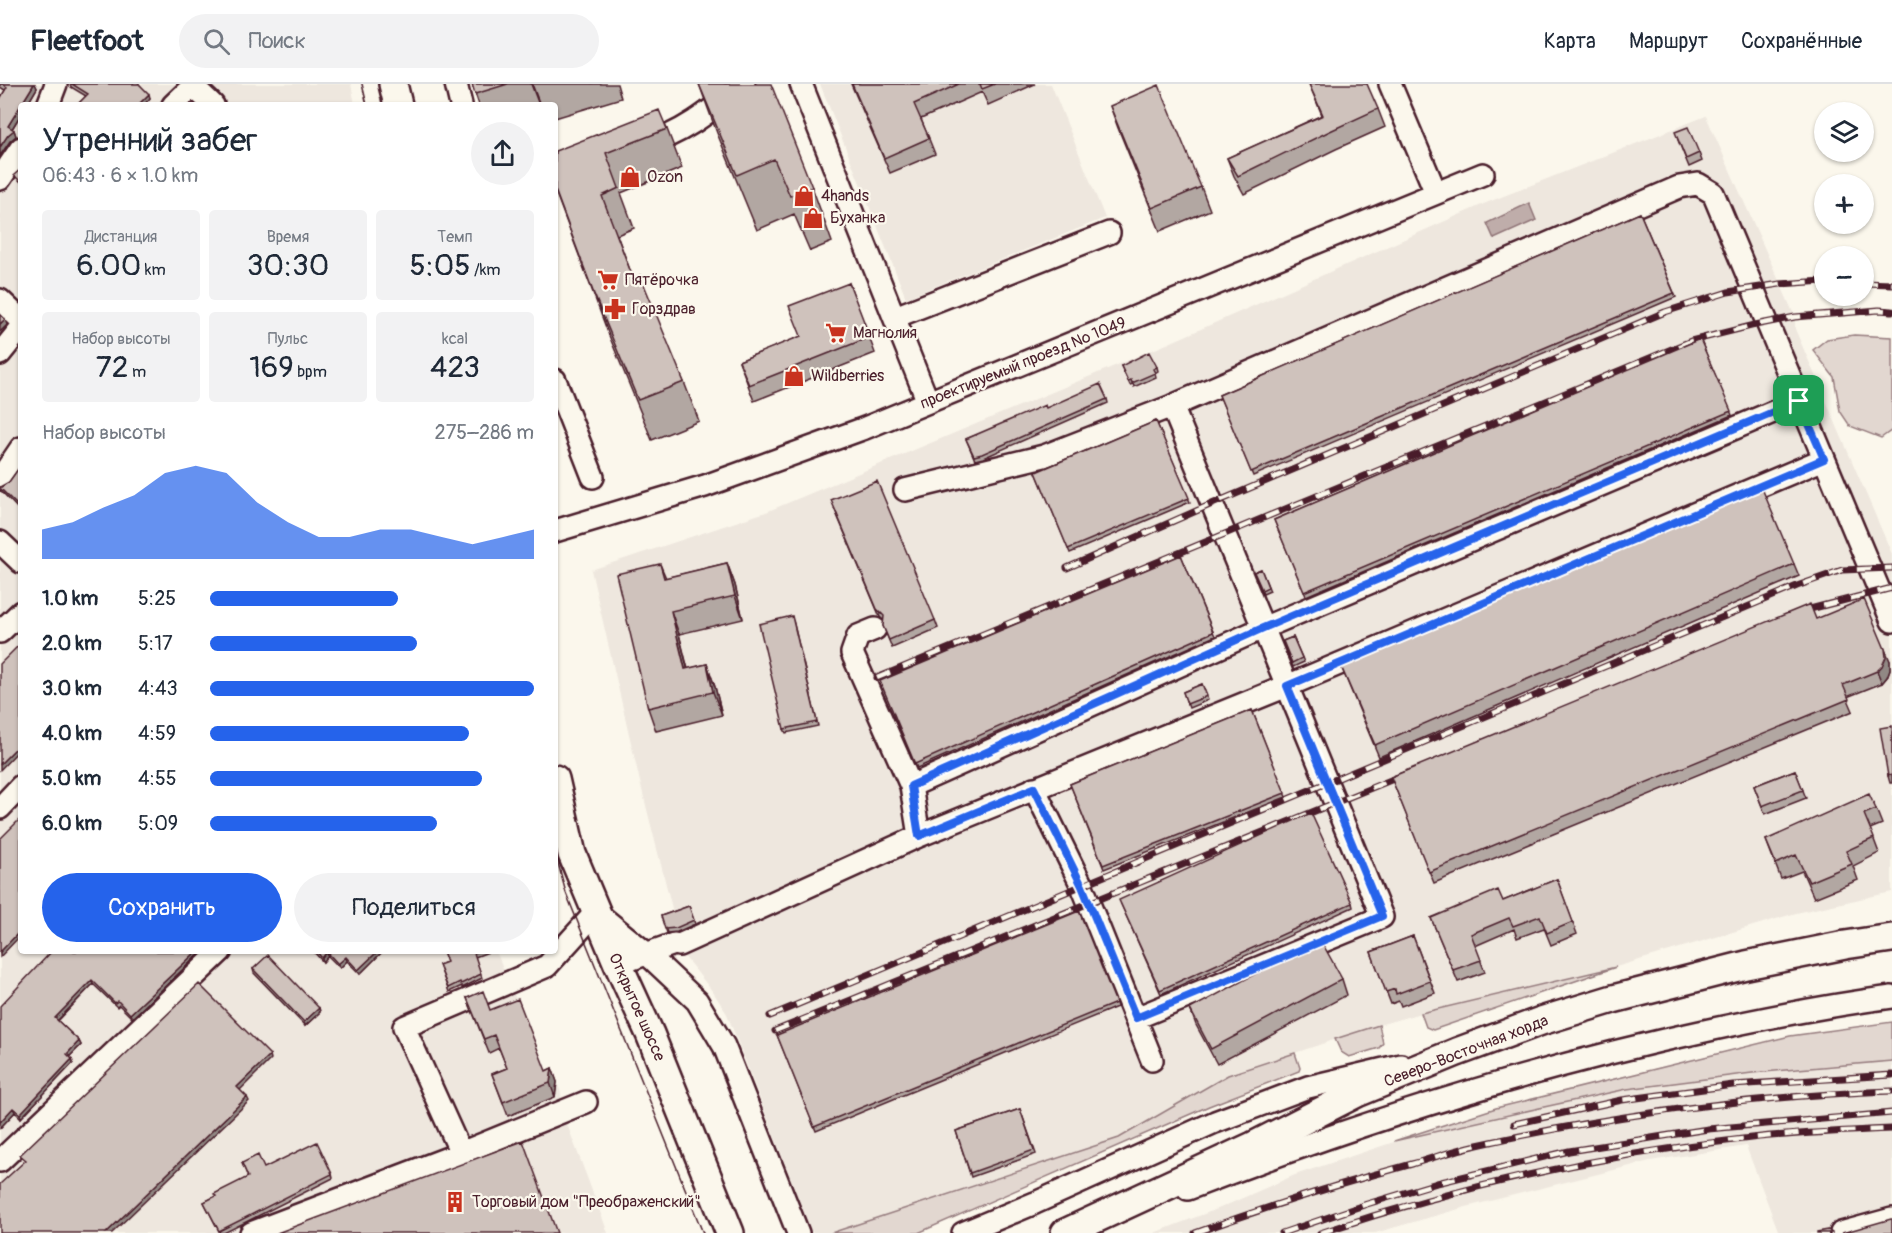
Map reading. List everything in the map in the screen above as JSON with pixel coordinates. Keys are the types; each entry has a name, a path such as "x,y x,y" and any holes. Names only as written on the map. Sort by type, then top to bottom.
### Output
{"main road":[{"path":"393,84 397,102"},
{"name":"Открытое шоссе","path":"558,792 572,854 650,1034 730,1233"},
{"name":"Северо-Восточная хорда","path":"1065,1233 1253,1146 1357,1094 1457,1052 1541,1021 1613,999 1746,965 1892,938"}],"street":[{"path":"49,102 56,84"},
{"path":"456,84 461,102"},
{"path":"622,150 656,141 700,119 706,104 744,84"},
{"path":"1390,84 1436,193"},
{"path":"176,102 194,85 210,102"},
{"path":"812,94 928,402"},
{"path":"0,179 18,152"},
{"name":"проектируемый проезд № 1049","path":"558,530 705,486 865,428 1483,174"},
{"path":"905,490 1044,456 1172,406 1679,187 1698,184 1713,193 1892,621"},
{"path":"895,317 1109,233"},
{"path":"0,300 18,317"},
{"path":"0,354 18,332"},
{"path":"558,388 593,477"},
{"path":"911,786 1263,628 1799,401"},
{"path":"1136,1018 1382,916 1172,406"},
{"path":"0,479 18,452"},
{"path":"618,964 674,944 679,945 919,836 1287,686 1824,459"},
{"path":"0,542 18,559"},
{"path":"0,632 18,615"},
{"path":"875,629 858,636 852,653 911,786 919,836"},
{"path":"1034,788 1082,886 1152,1060"},
{"path":"0,808 18,789"},
{"path":"558,954 596,912 646,953 697,1001 724,1046 798,1233"},
{"path":"0,1161 218,954"},
{"path":"461,1153 404,1027 547,966 558,954"},
{"name":"Северо-Восточная хорда","path":"1073,1233 1375,1120 1510,1079 1633,1046 1752,1021 1892,997"},
{"path":"1374,1132 1632,1058 1750,1034 1892,1010"},
{"path":"963,1233 1215,1122 1308,1087 1457,1052"},
{"path":"252,1233 461,1153 586,1101"},
{"path":"1841,1233 1892,1219"}],"shaded area":[{"path":"0,84 351,84 354,102 18,102 18,954 497,954 551,1084 557,1082 561,1093 562,1111 608,1233 0,1233"},
{"path":"820,84 1051,84 1105,218 906,298"},
{"path":"1706,116 1795,317 1795,329 1892,554 1892,892 1796,913 1616,967 1379,1025 1228,1075 1119,1138 831,1233 812,1233 727,1014 713,992 684,956 675,937 669,939 662,920 674,916 591,570 766,512 1167,344 1486,203"},
{"path":"1529,203 1536,220 1494,239 1487,223"},
{"path":"1854,335 1892,337 1892,430 1881,438 1850,426 1840,411 1834,377 1813,350 1827,339"},
{"path":"1616,967 1433,1030 1426,1027 1421,1013"},
{"path":"1892,1022 1892,1061 1752,1073 1627,1089 1394,1141 1496,1108 1790,1036"},
{"path":"1379,1025 1383,1043 1379,1048 1349,1057 1341,1052 1335,1039"},
{"path":"1892,1046 1892,1233 1779,1233 1746,1146 1650,1161 1466,1207 1375,1233 1154,1233 1220,1208 1295,1175 1496,1108"},
{"path":"1295,1053 1299,1071 1209,1106 918,1233 831,1233 1119,1138 1228,1075"}],"building":[{"path":"3,84 34,84 23,102 18,102 18,110 8,126 14,130 0,147 0,99 7,87"},
{"path":"72,84 139,84 149,94 141,102 80,102 88,94"},
{"path":"472,84 508,84 475,94"},
{"path":"699,84 771,84 812,187 790,196 774,159 737,175"},
{"path":"852,84 959,84 914,104 929,138 884,158"},
{"path":"980,84 995,84 982,89"},
{"path":"1309,84 1367,84 1378,109 1238,176 1227,158 1323,115"},
{"path":"1159,85 1201,187 1152,208 1110,106"},
{"path":"659,110 667,129 606,153 619,188 602,196 633,278 640,275 684,382 638,400 594,294 558,198 558,150"},
{"path":"1688,127 1699,153 1686,159 1675,132"},
{"path":"1640,213 1674,293 1251,472 1219,395"},
{"path":"849,283 870,337 749,385 739,361 801,336 789,306"},
{"path":"0,314 5,319 0,324"},
{"path":"1700,339 1731,411 1304,592 1274,520"},
{"path":"1149,352 1157,367 1153,369 1155,373 1132,383 1131,380 1128,381 1121,366"},
{"path":"1100,384 1107,399 974,456 966,439"},
{"path":"1156,421 1189,498 1068,549 1036,472"},
{"path":"18,469 18,506 0,488 9,482"},
{"path":"877,481 935,620 889,640 883,626 884,616 877,609 831,500"},
{"path":"1761,486 1794,564 1375,745 1340,664"},
{"path":"1181,555 1213,632 915,764 880,681"},
{"path":"727,563 735,596 671,611 685,669 707,664 713,692 648,708 616,574 660,564 664,578"},
{"path":"1261,569 1268,587 1262,590 1254,572"},
{"path":"1864,599 1885,649 1886,657 1877,671 1843,685 1849,699 1429,872 1391,777 1810,604 1816,619"},
{"path":"792,616 817,722 784,729 759,624"},
{"path":"1293,637 1302,658 1292,663 1283,641"},
{"path":"18,646 18,746 0,764 0,664"},
{"path":"1202,684 1207,696 1187,704 1183,692"},
{"path":"1252,710 1285,793 1103,865 1070,784"},
{"path":"1892,726 1892,775 1888,776 1880,728"},
{"path":"1795,770 1803,790 1762,806 1754,786"},
{"path":"1869,794 1876,809 1864,814 1874,838 1846,851 1852,864 1809,882 1796,855 1776,864 1766,840"},
{"path":"1311,813 1352,903 1160,990 1119,900"},
{"path":"18,821 18,933 0,952 0,839"},
{"path":"1557,879 1573,922 1547,933 1540,916 1513,926 1509,918 1471,934 1481,960 1453,970 1431,918 1498,890 1503,901"},
{"path":"689,906 694,920 676,928 665,929 661,916"},
{"path":"1079,911 1116,1003 814,1127 777,1035"},
{"path":"1413,936 1430,981 1396,994 1395,989 1386,992 1371,952"},
{"path":"1320,939 1342,979 1211,1049 1190,1009"},
{"path":"49,954 194,954 130,1014 118,1001 115,1003 92,980 55,1018 79,1041 67,1054 72,1059 20,1114 13,1108 0,1122 0,1006"},
{"path":"329,954 375,954 358,970 346,957 338,964"},
{"path":"444,954 474,954 481,974 448,988 439,965 447,962"},
{"path":"268,955 319,1008 304,1022 253,969"},
{"path":"199,984 270,1055 237,1087 247,1097 106,1233 0,1233 0,1184 26,1160 20,1155"},
{"path":"483,991 490,1010 518,999 546,1071 552,1068 550,1083 503,1102 492,1074 507,1068 494,1035 484,1039 467,998"},
{"path":"1020,1109 1034,1150 970,1173 956,1131"},
{"path":"523,1141 557,1233 277,1233"},
{"path":"317,1142 332,1174 219,1231 204,1202 216,1196 214,1194 248,1177 242,1163 258,1155 264,1168"},
{"path":"1892,1219 1892,1233 1842,1233"},
{"path":"1828,1230 1832,1233 1817,1233 1817,1232"}],"tram line":[{"path":"362,84 366,102"},
{"path":"558,863 566,893 703,1233"}],"railway":[{"path":"1067,568 1665,312 1728,292 1814,282"},
{"path":"1874,283 1892,284"},
{"path":"877,678 1691,341 1795,317 1879,310 1892,311"},
{"path":"770,1016 1797,586 1842,570 1892,568"},
{"path":"1797,615 1810,609 1892,588"},
{"path":"775,1031 1408,773"},
{"path":"1514,1124 1622,1100 1733,1085 1892,1075"},
{"path":"1195,1233 1357,1180 1469,1147 1528,1134 1631,1116 1735,1102 1892,1091"},
{"path":"1282,1233 1437,1183 1569,1151 1708,1129 1892,1113"},
{"path":"1320,1233 1479,1187 1641,1153 1751,1138 1892,1129"}],"place":[{"name":"Ozon","path":"630,177"},
{"name":"4hands","path":"804,196"},
{"name":"Буханка","path":"813,218"},
{"name":"Пятёрочка","path":"608,280"},
{"name":"Горздрав","path":"615,309"},
{"name":"Магнолия","path":"836,333"},
{"name":"Wildberries","path":"794,376"},
{"name":"Торговый дом \"Преображенский\"","path":"455,1202"}],"route":[{"path":"1799,401 1824,459 1287,686 1382,916 1136,1018 1082,886 1034,788 919,836 911,786 1263,628 1799,401"}]}
